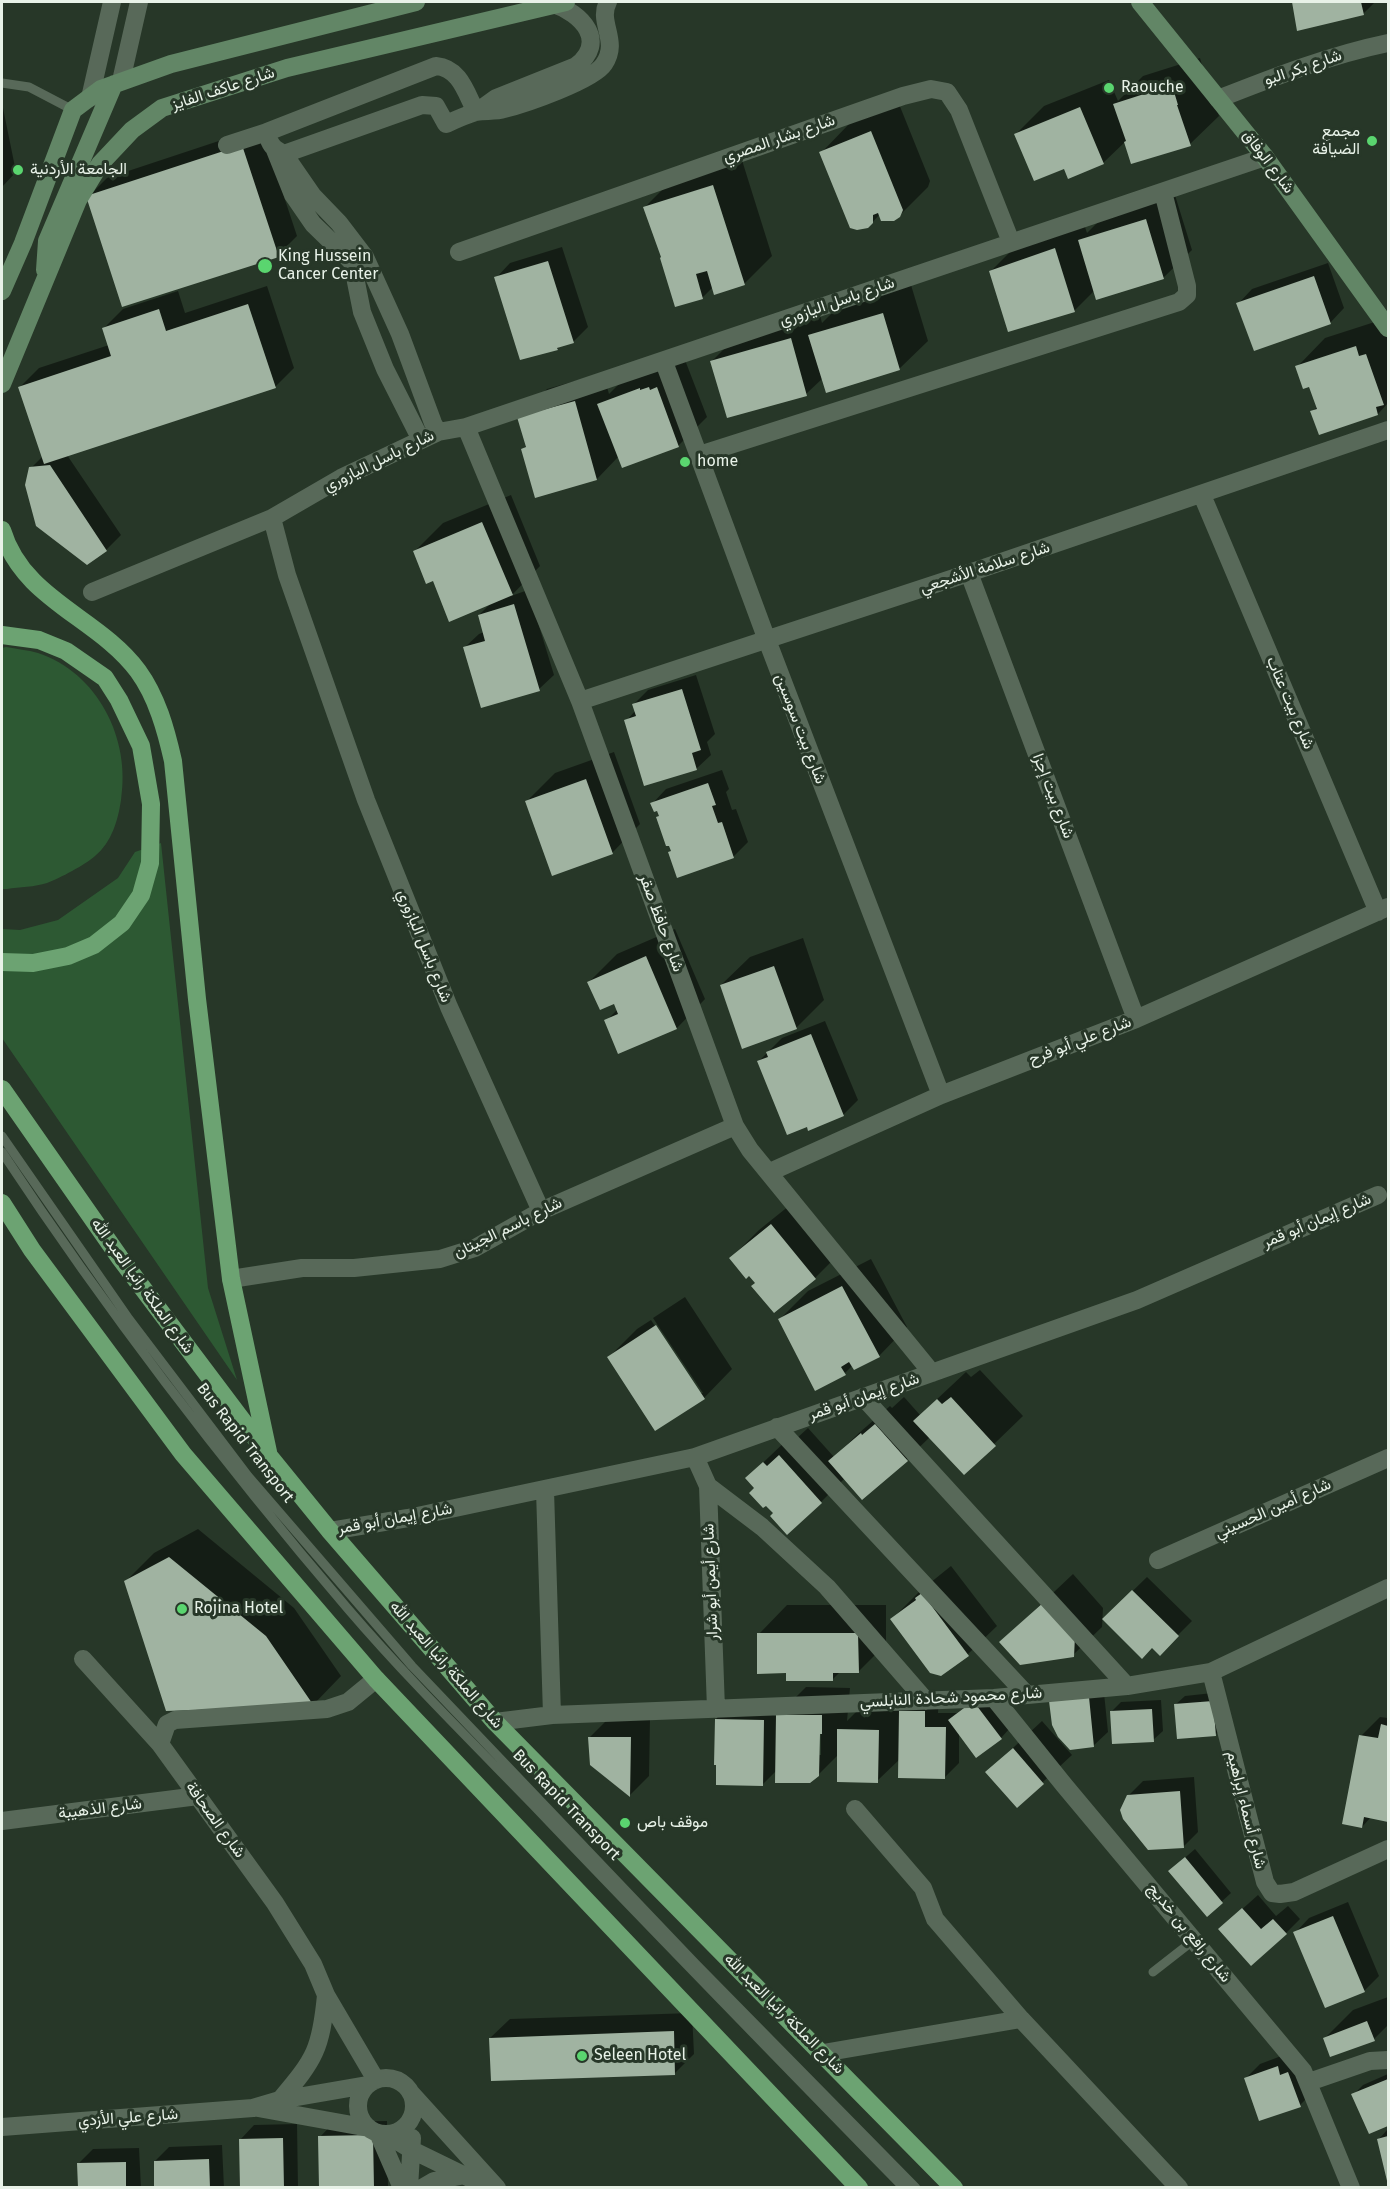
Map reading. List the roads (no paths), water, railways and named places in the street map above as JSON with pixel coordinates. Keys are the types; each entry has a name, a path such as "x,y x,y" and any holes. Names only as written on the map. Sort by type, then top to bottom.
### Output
{"main road":[{"name":"شارع عاكف الفايز","path":"73,110 101,89 171,64 416,2"},
{"name":"شارع الوفاق","path":"1140,2 1265,157 1389,328"},
{"name":"شارع عاكف الفايز","path":"2,384 78,200 100,164 132,130 162,108 286,68 560,3"},
{"path":"45,280 47,242 117,83"},
{"path":"2,290 23,243 73,110"},
{"path":"2,530 7,549 26,576 118,649 138,671 165,728 173,761 197,999 231,1279 269,1456"},
{"path":"2,635 39,640 66,651 105,678 119,700 141,746 151,804 150,863 141,895 122,923 94,945 68,956 33,963 2,963"},
{"name":"شارع الملكة رانيا العبد الله","path":"2,1089 120,1258 269,1456 330,1531 495,1722 954,2187"},
{"path":"2,1203 32,1250 183,1454 376,1679 859,2187"},
{"path":"2,1225 32,1250"}],"street":[{"path":"90,98 112,2"},
{"path":"117,83 139,2"},
{"path":"476,112 502,110 585,79 596,72 604,64 609,52 610,35 604,16 608,2"},
{"path":"279,152 422,105 436,106 446,124 476,112 496,98 576,66 586,59 591,48 591,40 585,24 574,12 560,3"},
{"name":"شارع بكر البو","path":"1218,99 1288,72 1366,47 1389,43"},
{"path":"227,145 267,132 436,66 446,67 460,79 476,112"},
{"name":"شارع بشار المصري","path":"459,252 903,96 931,89 947,92 959,110 1011,242"},
{"path":"267,132 268,141 365,256 400,334 438,432"},
{"path":"279,152 293,195 313,224 352,262 362,312 386,369 421,440"},
{"name":"شارع باسل اليازوري","path":"541,1211 449,1007 366,800 287,574 272,518 341,478 438,432 466,427 664,362 1265,157"},
{"path":"699,455 1179,302 1187,295 1187,286 1163,192"},
{"name":"شارع بيت سوسين","path":"664,362 766,640 941,1095"},
{"name":"شارع حافظ صقر","path":"466,427 580,701 735,1126 750,1150 932,1373"},
{"name":"شارع سلامة الأشجعي","path":"580,701 1202,495 1389,430"},
{"name":"شارع بيت عتاب","path":"1202,495 1383,909"},
{"path":"92,592 272,518"},
{"name":"شارع بيت إجزا","path":"969,573 1136,1019"},
{"name":"شارع علي أبو فرح","path":"770,1172 941,1095 1136,1019 1383,909"},
{"name":"شارع باسم الجيتان","path":"231,1279 302,1268 354,1268 440,1260 475,1248 541,1211 735,1126"},
{"name":"شارع إيمان أبو قمر","path":"330,1531 408,1518 695,1457 1137,1300 1378,1195"},
{"path":"863,1397 1127,1686"},
{"path":"777,1427 1027,1695"},
{"name":"شارع أيمن أبو شرار","path":"695,1457 708,1486 716,1709"},
{"name":"شارع أمين الحسيني","path":"1158,1560 1389,1458"},
{"path":"708,1486 762,1527 827,1587 926,1701"},
{"path":"545,1490 552,1715"},
{"name":"شارع محمود شحادة النابلسي","path":"495,1722 552,1715 994,1698 1127,1686 1212,1672 1389,1588"},
{"name":"شارع الصحافة","path":"83,1659 160,1744 289,1924 313,1964 326,1995 371,2082"},
{"name":"شارع أسماء إبراهيم","path":"1212,1672 1265,1882 1272,1893 1294,1892 1389,1850"},
{"path":"160,1744 167,1724 175,1720 327,1709 348,1702 376,1679"},
{"name":"شارع رافع بن خديج","path":"994,1698 1303,2072 1351,2187"},
{"name":"شارع الذهيبة","path":"2,1821 198,1796"},
{"path":"855,1809 923,1888 935,1919 1021,2019 1179,2187"},
{"name":"شارع الصحافة","path":"280,2100 313,2059 321,2039 326,1995"},
{"path":"823,2053 1021,2019"},
{"path":"1309,2082 1370,2061 1389,2060"},
{"path":"490,2187 377,2132 362,2121 358,2112 361,2093 371,2082 385,2078 395,2079 404,2084 497,2187"},
{"name":"شارع علي الأزدي","path":"2,2127 253,2108 280,2100 371,2082"},
{"path":"409,2187 414,2104 410,2092"},
{"name":"شارع علي الأزدي","path":"253,2108 377,2132"},
{"path":"377,2132 393,2133 404,2127 412,2117"},
{"path":"377,2132 402,2187"},
{"path":"422,2187 434,2181 466,2175"}],"lane":[{"path":"2,82 29,87 73,110"},
{"name":"Bus Rapid Transport","path":"2,1136 129,1319 249,1476 412,1666 696,1964 916,2187"},
{"name":"Bus Rapid Transport","path":"2,1152 62,1243 179,1399 268,1513 351,1612 584,1858 904,2187"},
{"path":"1153,1972 1194,1941"}],"place":[{"name":"Raouche","path":"1109,88"},
{"name":"مجمع الضيافة","path":"1372,141"},
{"name":"الجامعة الأردنية","path":"18,170"},
{"name":"King Hussein Cancer Center","path":"265,266"},
{"name":"home","path":"685,462"},
{"name":"Rojina Hotel","path":"182,1609"},
{"name":"موقف باص","path":"625,1823"},
{"name":"Seleen Hotel","path":"582,2056"}]}
